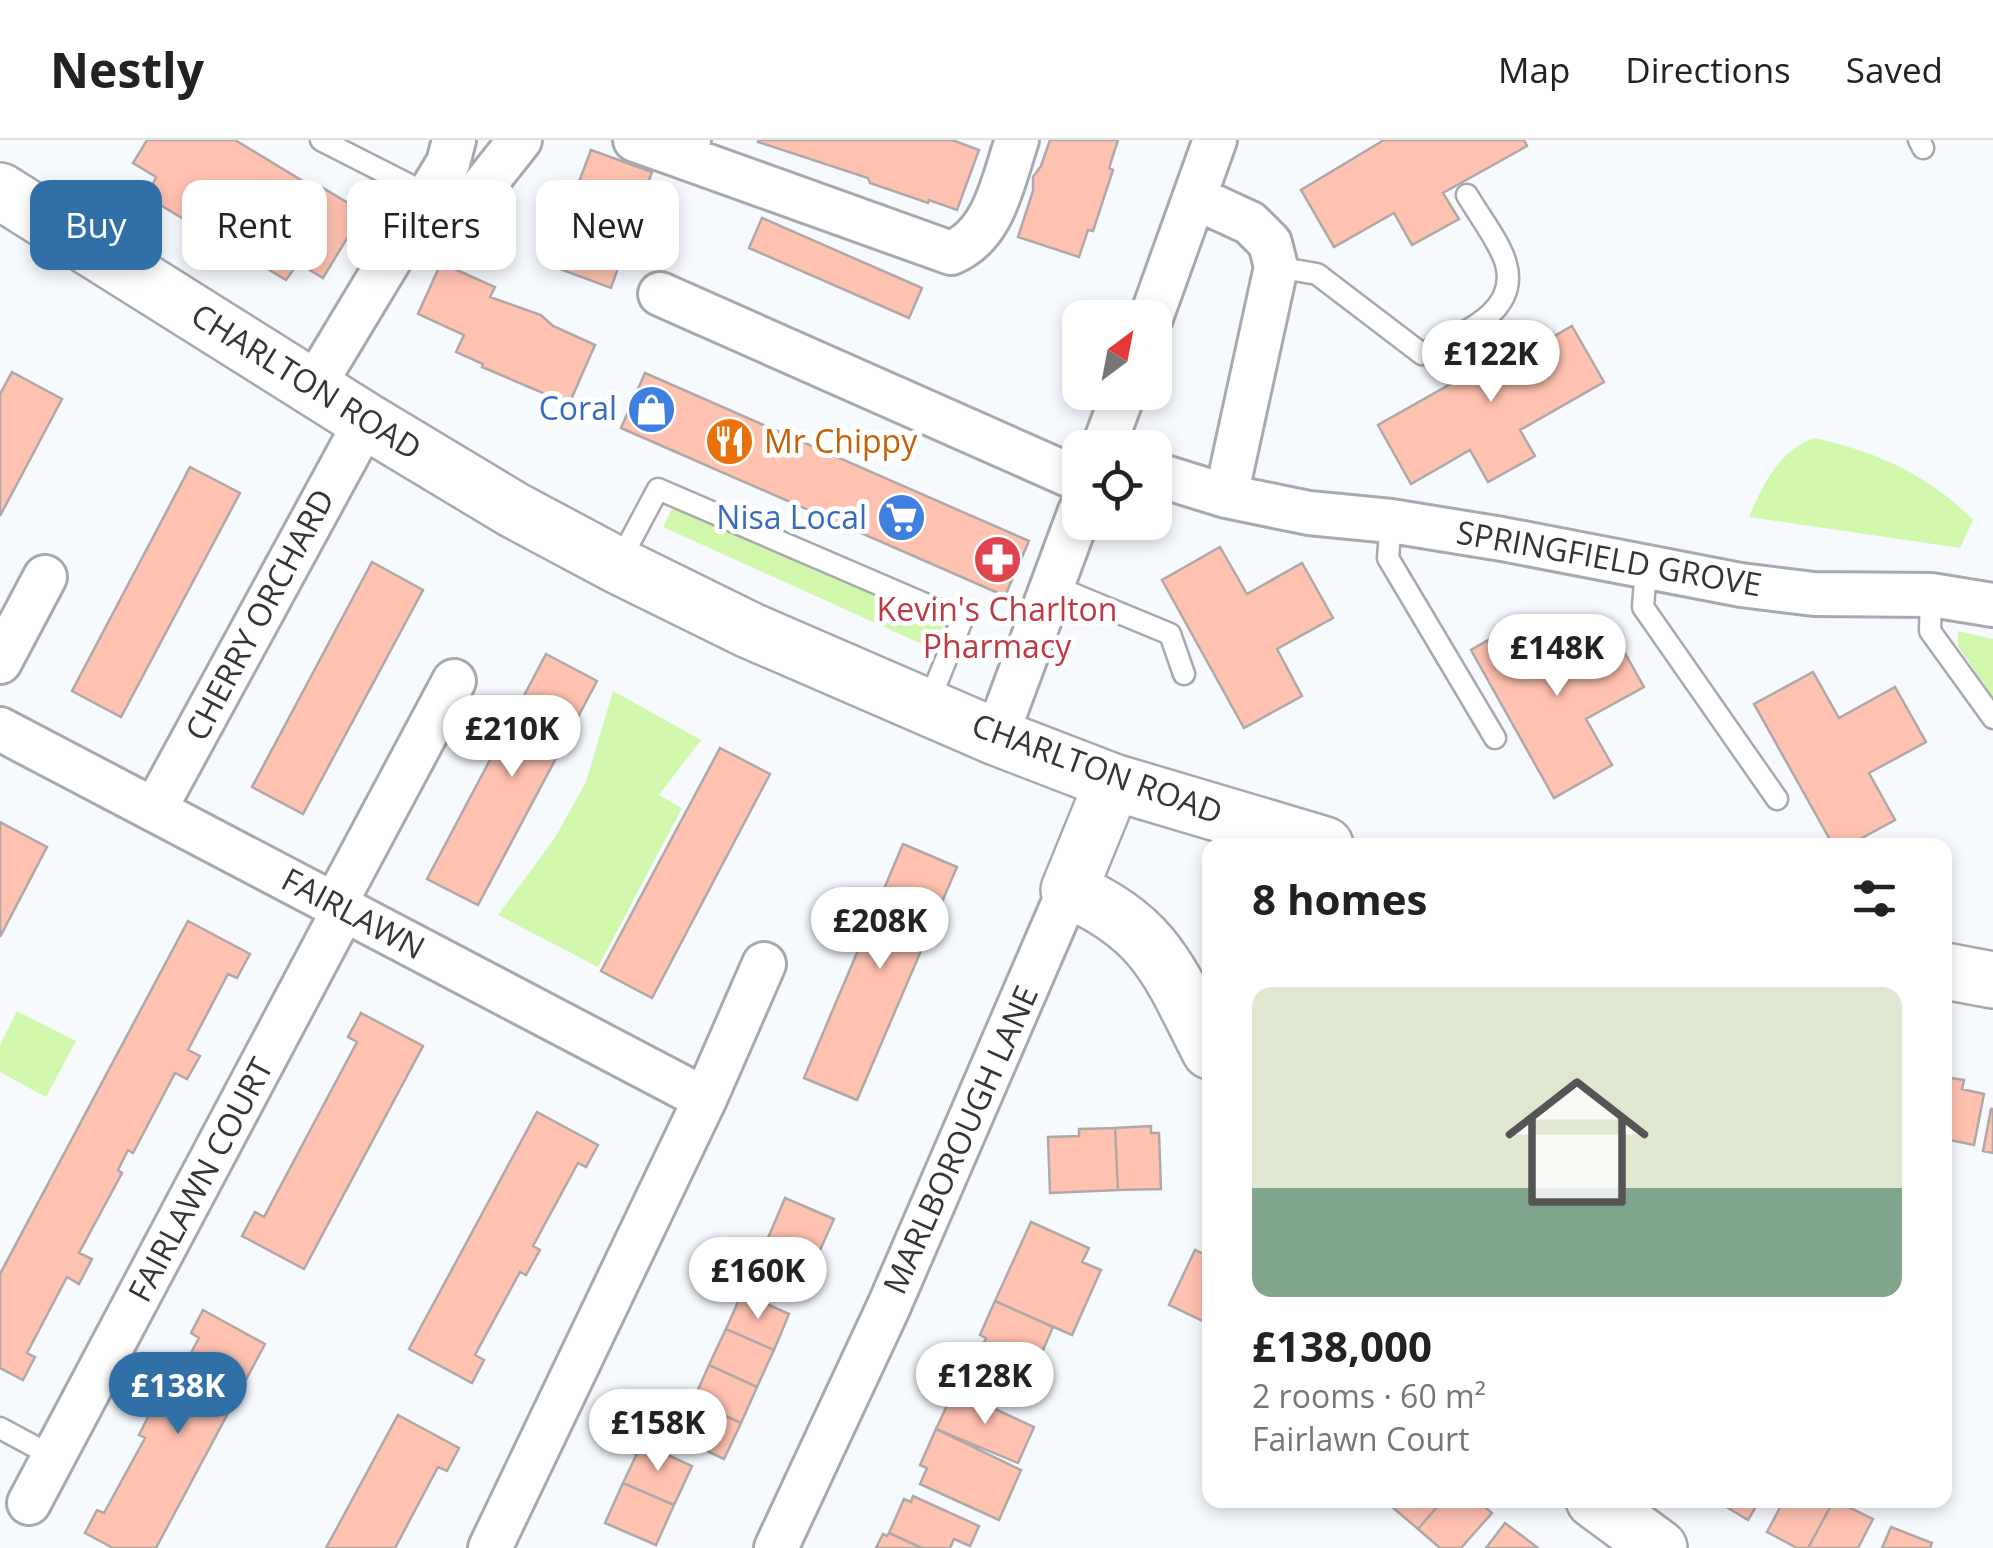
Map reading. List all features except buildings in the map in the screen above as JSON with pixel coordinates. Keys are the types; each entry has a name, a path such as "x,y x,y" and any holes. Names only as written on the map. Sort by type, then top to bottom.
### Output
{"main road":[{"name":"CHARLTON ROAD","path":"0,191 366,421 514,510 617,566 749,630 996,736 1113,782 1301,838"},
{"name":"MARLBOROUGH LANE","path":"1069,890 1113,782"},
{"path":"1069,890 1105,906 1152,944 1202,1036"},
{"path":"1952,972 1993,980"},
{"path":"1605,1508 1659,1548"}],"street":[{"path":"438,180 448,163 454,140"},
{"path":"488,180 520,140"},
{"path":"635,140 686,148 951,252 976,239 986,224 1018,140"},
{"path":"1158,300 1216,140"},
{"path":"1196,198 1250,222 1270,243 1276,267 1226,496"},
{"path":"312,387 383,270"},
{"path":"660,294 1062,472"},
{"name":"CHERRY ORCHARD","path":"155,809 366,421"},
{"name":"SPRINGFIELD GROVE","path":"1172,479 1226,496 1310,513 1391,520 1646,569 1814,594 1931,595 1993,605"},
{"path":"996,736 1070,540"},
{"path":"0,662 45,577"},
{"name":"FAIRLAWN COURT","path":"30,1504 454,681"},
{"name":"FAIRLAWN","path":"0,729 705,1099"},
{"name":"MARLBOROUGH LANE","path":"776,1548 889,1306 1069,890"},
{"path":"490,1548 705,1099 764,964"}],"lane":[{"path":"321,140 400,180"},
{"path":"1276,267 1317,274 1422,354 1496,312 1507,288 1506,264 1467,194"},
{"name":"CHARLTON ROAD","path":"617,566 658,489 962,620 927,706"},
{"path":"1391,520 1388,558 1494,738"},
{"path":"1646,569 1643,607 1777,799"},
{"path":"1054,586 1170,634 1184,674"},
{"path":"1931,595 1930,630 1993,718"},
{"path":"0,1428 54,1457"}],"green space":[{"path":"1814,438 1880,458 1938,490 1973,520 1960,548 1749,517 1766,481 1782,460"},
{"path":"674,505 946,628 935,650 663,527"},
{"path":"1958,631 1993,639 1993,697 1958,646"},
{"path":"613,691 701,740 659,795 682,808 598,967 498,915 554,839 586,782"},
{"path":"17,1011 76,1041 46,1097 0,1072 0,1045"}],"place":[{"name":"Coral","path":"652,409"},
{"name":"Mr Chippy","path":"729,442"},
{"name":"Nisa Local","path":"902,518"},
{"name":"Kevin's Charlton Pharmacy","path":"997,560"}]}
